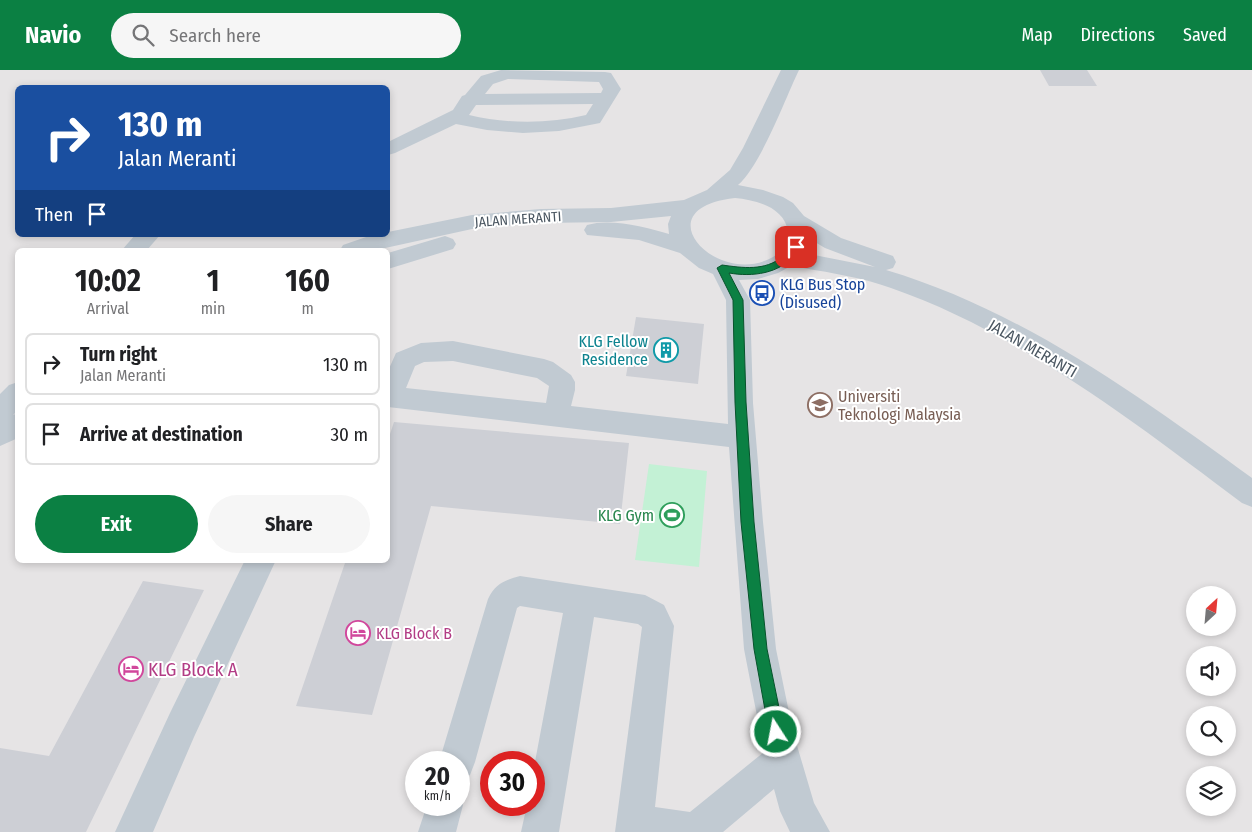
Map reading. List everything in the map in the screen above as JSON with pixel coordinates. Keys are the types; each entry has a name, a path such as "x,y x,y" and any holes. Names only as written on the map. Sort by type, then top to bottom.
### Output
{"street":[{"path":"715,193 738,174 753,148 790,70"},
{"path":"390,148 453,117 460,114 469,100 487,80 507,74 605,77 612,88 593,119 578,123 520,128 476,124 453,117"},
{"path":"469,100 607,98"},
{"path":"753,148 756,167 766,197"},
{"name":"JALAN MERANTI","path":"357,248 472,222 541,216 611,215 688,207 700,198 715,193 746,192 766,197 789,212 796,221 833,243 946,286 1002,312 1058,343 1148,400 1252,477"},
{"path":"686,247 680,236 679,226 682,216 688,207"},
{"path":"787,258 796,247 800,234 796,221"},
{"name":"JALAN MERANTI","path":"390,260 456,241 585,230 640,233 686,247 695,256 707,263 742,272 762,270 776,265 787,258 837,265 912,287 982,318 1063,363 1153,421 1252,494"},
{"path":"135,248 147,237"},
{"path":"149,248 156,237"},
{"path":"722,268 738,300 742,437 760,649 776,732 798,811 811,832"},
{"path":"740,402 754,299 762,270"},
{"path":"390,394 405,360 421,353 453,351 544,369 562,382 556,415"},
{"path":"0,411 15,395"},
{"path":"390,396 742,437"},
{"path":"0,411 15,404"},
{"path":"0,435 15,426"},
{"path":"134,832 182,725 261,563"},
{"path":"460,751 504,599 512,593 520,591 581,602 645,610 654,616 658,626 635,827 695,831 784,758"},
{"path":"540,832 581,602"},
{"path":"437,832 442,816"}],"shaded area":[{"name":"Universiti Teknologi Malaysia","path":"0,70 1252,70 1252,832 0,832"}],"green space":[{"name":"KLG Gym","path":"649,464 707,471 699,567 635,560"}],"building":[{"path":"1040,70 1087,70 1097,86 1049,86"},
{"name":"KLG Fellow Residence","path":"636,317 704,324 698,384 626,376"},
{"name":"KLG Block B","path":"394,422 629,443 620,524 431,506 372,715 296,706 345,563 390,563 390,434"},
{"name":"KLG Block A","path":"143,581 204,590 86,832 0,832 0,748 49,756"}],"place":[{"name":"KLG Bus Stop (Disused)","path":"762,293"},
{"name":"KLG Fellow Residence","path":"666,350"},
{"name":"Universiti Teknologi Malaysia","path":"820,405"},
{"name":"KLG Gym","path":"672,515"},
{"name":"KLG Block B","path":"358,633"},
{"name":"KLG Block A","path":"131,669"}],"route":[{"path":"776,732 760,649 748,522 740,402 738,300 722,268 742,272 762,270 776,265 787,258 796,247"}]}
